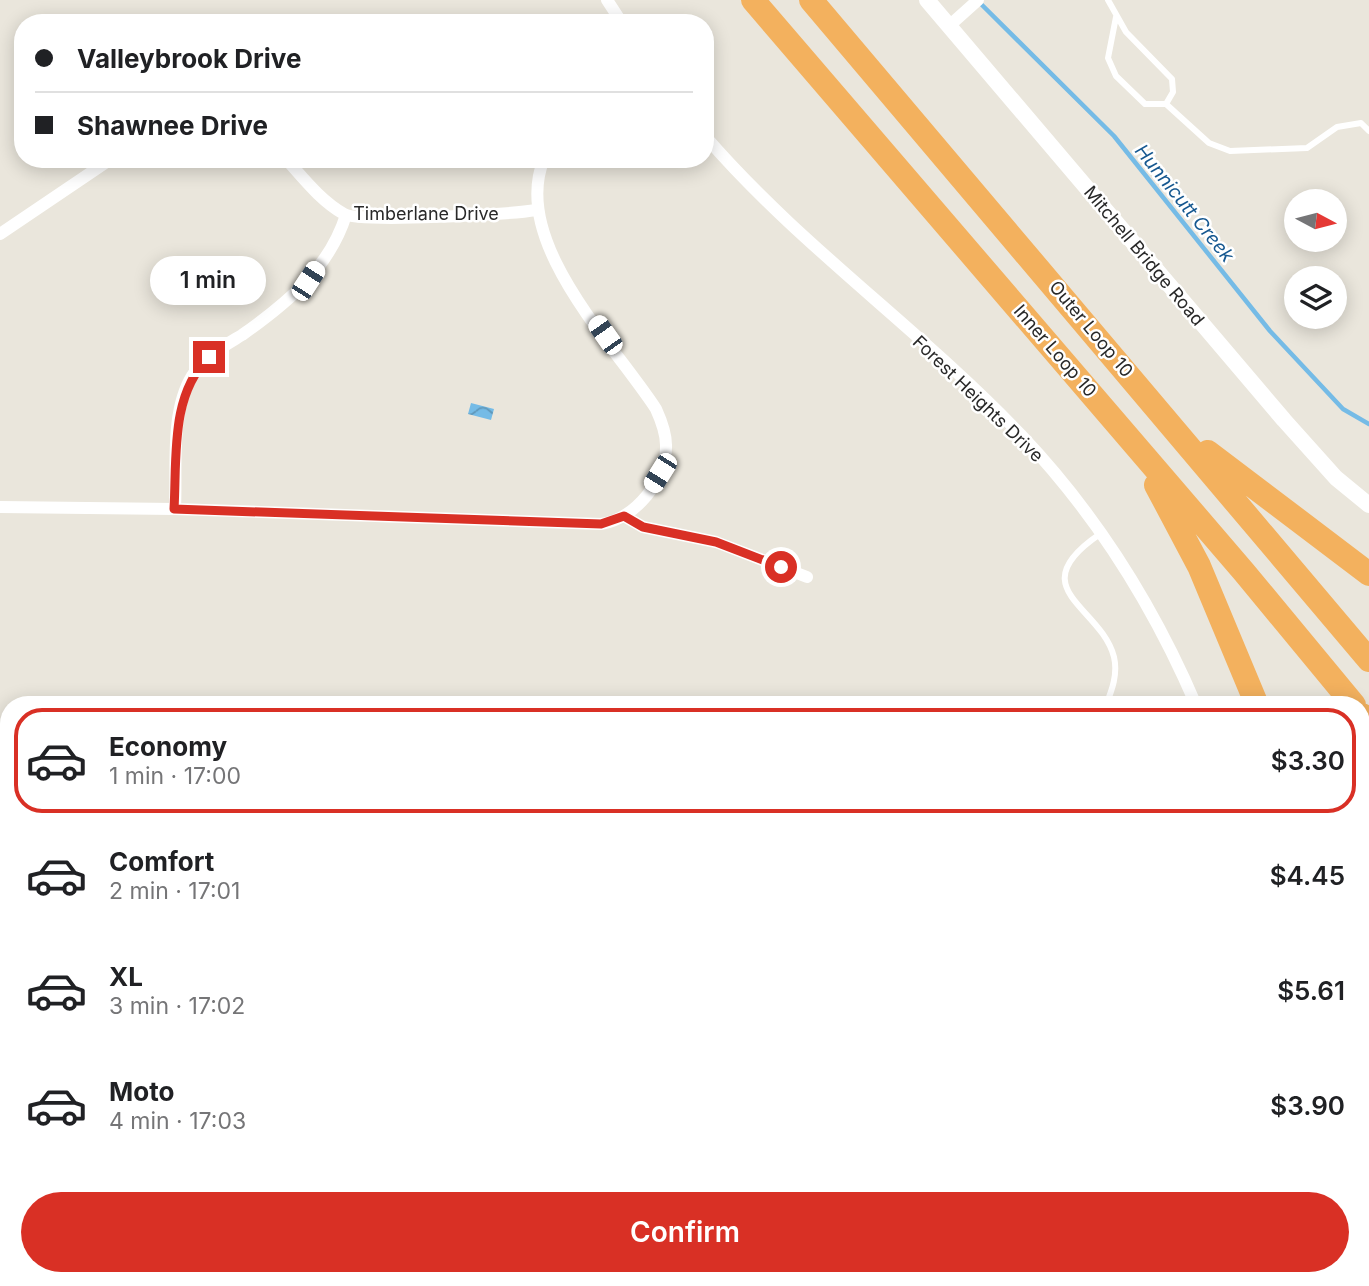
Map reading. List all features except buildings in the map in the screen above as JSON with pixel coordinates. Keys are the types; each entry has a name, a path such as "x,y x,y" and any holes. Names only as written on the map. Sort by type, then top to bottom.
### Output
{"highway":[{"name":"Inner Loop 10","path":"753,0 1135,444 1345,696"},
{"name":"Outer Loop 10","path":"811,0 1369,660"},
{"path":"1168,420 1369,575"},
{"path":"1135,444 1199,566 1253,696"}],"street":[{"name":"Mitchell Bridge Road","path":"927,0 1284,420 1336,478 1369,505"},
{"path":"949,26 978,0"},
{"name":"Forest Heights Drive","path":"714,145 771,205 1013,428 1100,534 1144,598 1192,696"},
{"path":"0,234 98,168"},
{"name":"Timberlane Drive","path":"294,168 322,199 346,215 510,214 536,210"},
{"path":"0,507 174,509 601,524 624,516 650,490 660,473 667,443 661,420 560,272 545,241 536,210 536,183 541,168"},
{"path":"174,509 179,420 192,376 209,357 299,292 342,229 346,215"},
{"path":"624,516 643,527 729,547 807,577"}],"lane":[{"path":"1108,0 1116,17 1172,79 1173,92 1166,104"},
{"path":"1116,17 1108,58 1116,76 1145,104 1166,104 1209,143 1230,152 1307,148 1337,127 1361,123 1369,131"},
{"path":"1100,534 1073,556 1066,578 1072,600 1105,639 1113,657 1113,686 1109,696"}],"water":[{"path":"471,403 494,409 491,420 468,414"}],"waterway":[{"name":"Hunnicutt Creek","path":"979,2 1114,136 1270,331 1343,409 1369,424"}],"route":[{"path":"209,357 192,376 182,403 174,509 601,524 624,516 643,527 716,542 781,567"}]}
